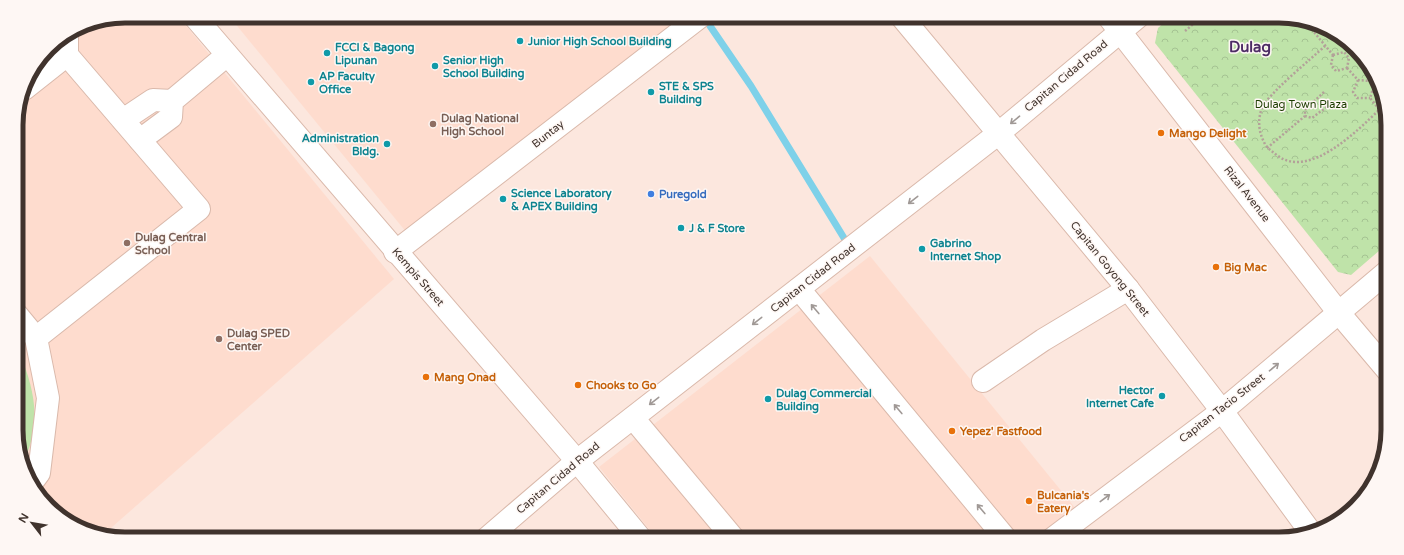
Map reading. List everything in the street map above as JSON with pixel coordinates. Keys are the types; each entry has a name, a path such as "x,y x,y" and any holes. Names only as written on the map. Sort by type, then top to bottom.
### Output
{"street":[{"name":"Kempis Street","path":"200,23 577,460 635,532"},
{"name":"Buntay","path":"396,252 693,23"},
{"name":"Capitan Goyong Street","path":"907,23 1128,289 1222,411 1308,528"},
{"name":"Capitan Cidad Road","path":"494,532 577,460 999,134 1114,24"},
{"name":"Rizal Avenue","path":"1114,24 1339,313 1381,363"},
{"path":"36,77 67,44 123,120 199,209 36,338"},
{"path":"123,120 153,100 172,101 227,55"},
{"path":"140,140 171,117 172,101"},
{"name":"Capitan Tacio Street","path":"1061,532 1222,411 1381,277"},
{"path":"799,289 1000,532"},
{"path":"983,381 1043,340 1128,289"},
{"path":"23,322 36,338 48,398 39,473 35,478"},
{"path":"633,418 728,532"}],"path":[{"path":"1185,31 1195,23"},
{"path":"1310,27 1332,55 1331,65 1336,71 1347,68"},
{"path":"1325,46 1271,96 1262,108 1259,119 1260,133 1267,148 1282,159 1297,162 1314,159 1325,154 1355,133 1380,110"},
{"path":"1332,55 1344,52 1349,58 1347,68"},
{"path":"1347,68 1358,80 1370,81 1372,84"},
{"path":"1358,80 1353,92 1357,98 1370,98"},
{"path":"1370,98 1374,87"},
{"path":"1267,148 1305,116 1305,110 1324,92"},
{"path":"1370,98 1380,110"},
{"path":"1305,116 1312,118 1333,102"}],"shaded area":[{"path":"125,23 184,23 394,279 108,530 98,529 80,522 68,515 48,497 33,475 25,450 23,430 23,118 26,98 40,68 48,58 68,40 92,28"},
{"name":"Dulag National High School","path":"235,23 681,23 407,233"},
{"path":"870,256 1076,509 1045,532 651,532 599,467"}],"green space":[{"name":"Dulag Town Plaza","path":"1164,23 1292,24 1306,26 1324,33 1346,48 1364,68 1371,80 1378,98 1381,125 1381,249 1351,275 1338,272 1155,43 1158,28"},
{"path":"23,362 32,391 34,405 33,434 26,455 23,430"}],"waterway":[{"path":"708,23 751,86 844,238"}],"place":[{"name":"Junior High School Building","path":"520,41"},
{"name":"FCCI & Bagong Lipunan","path":"327,53"},
{"name":"Senior High School Building","path":"435,66"},
{"name":"AP Faculty Office","path":"311,82"},
{"name":"STE & SPS Building","path":"651,92"},
{"name":"Dulag National High School","path":"433,124"},
{"name":"Mango Delight","path":"1161,133"},
{"name":"Administration Bldg.","path":"387,144"},
{"name":"Puregold","path":"651,194"},
{"name":"Science Laboratory & APEX Building","path":"503,199"},
{"name":"J & F Store","path":"681,228"},
{"name":"Dulag Central School","path":"127,243"},
{"name":"Gabrino Internet Shop","path":"922,249"},
{"name":"Big Mac","path":"1216,267"},
{"name":"Dulag SPED Center","path":"219,339"},
{"name":"Mang Onad","path":"426,377"},
{"name":"Chooks to Go","path":"578,385"},
{"name":"Hector Internet Cafe","path":"1162,396"},
{"name":"Dulag Commercial Building","path":"768,399"},
{"name":"Yepez' Fastfood","path":"952,431"},
{"name":"Bulcania's Eatery","path":"1029,501"}],"district":[{"name":"Dulag","path":"1250,47"}]}
